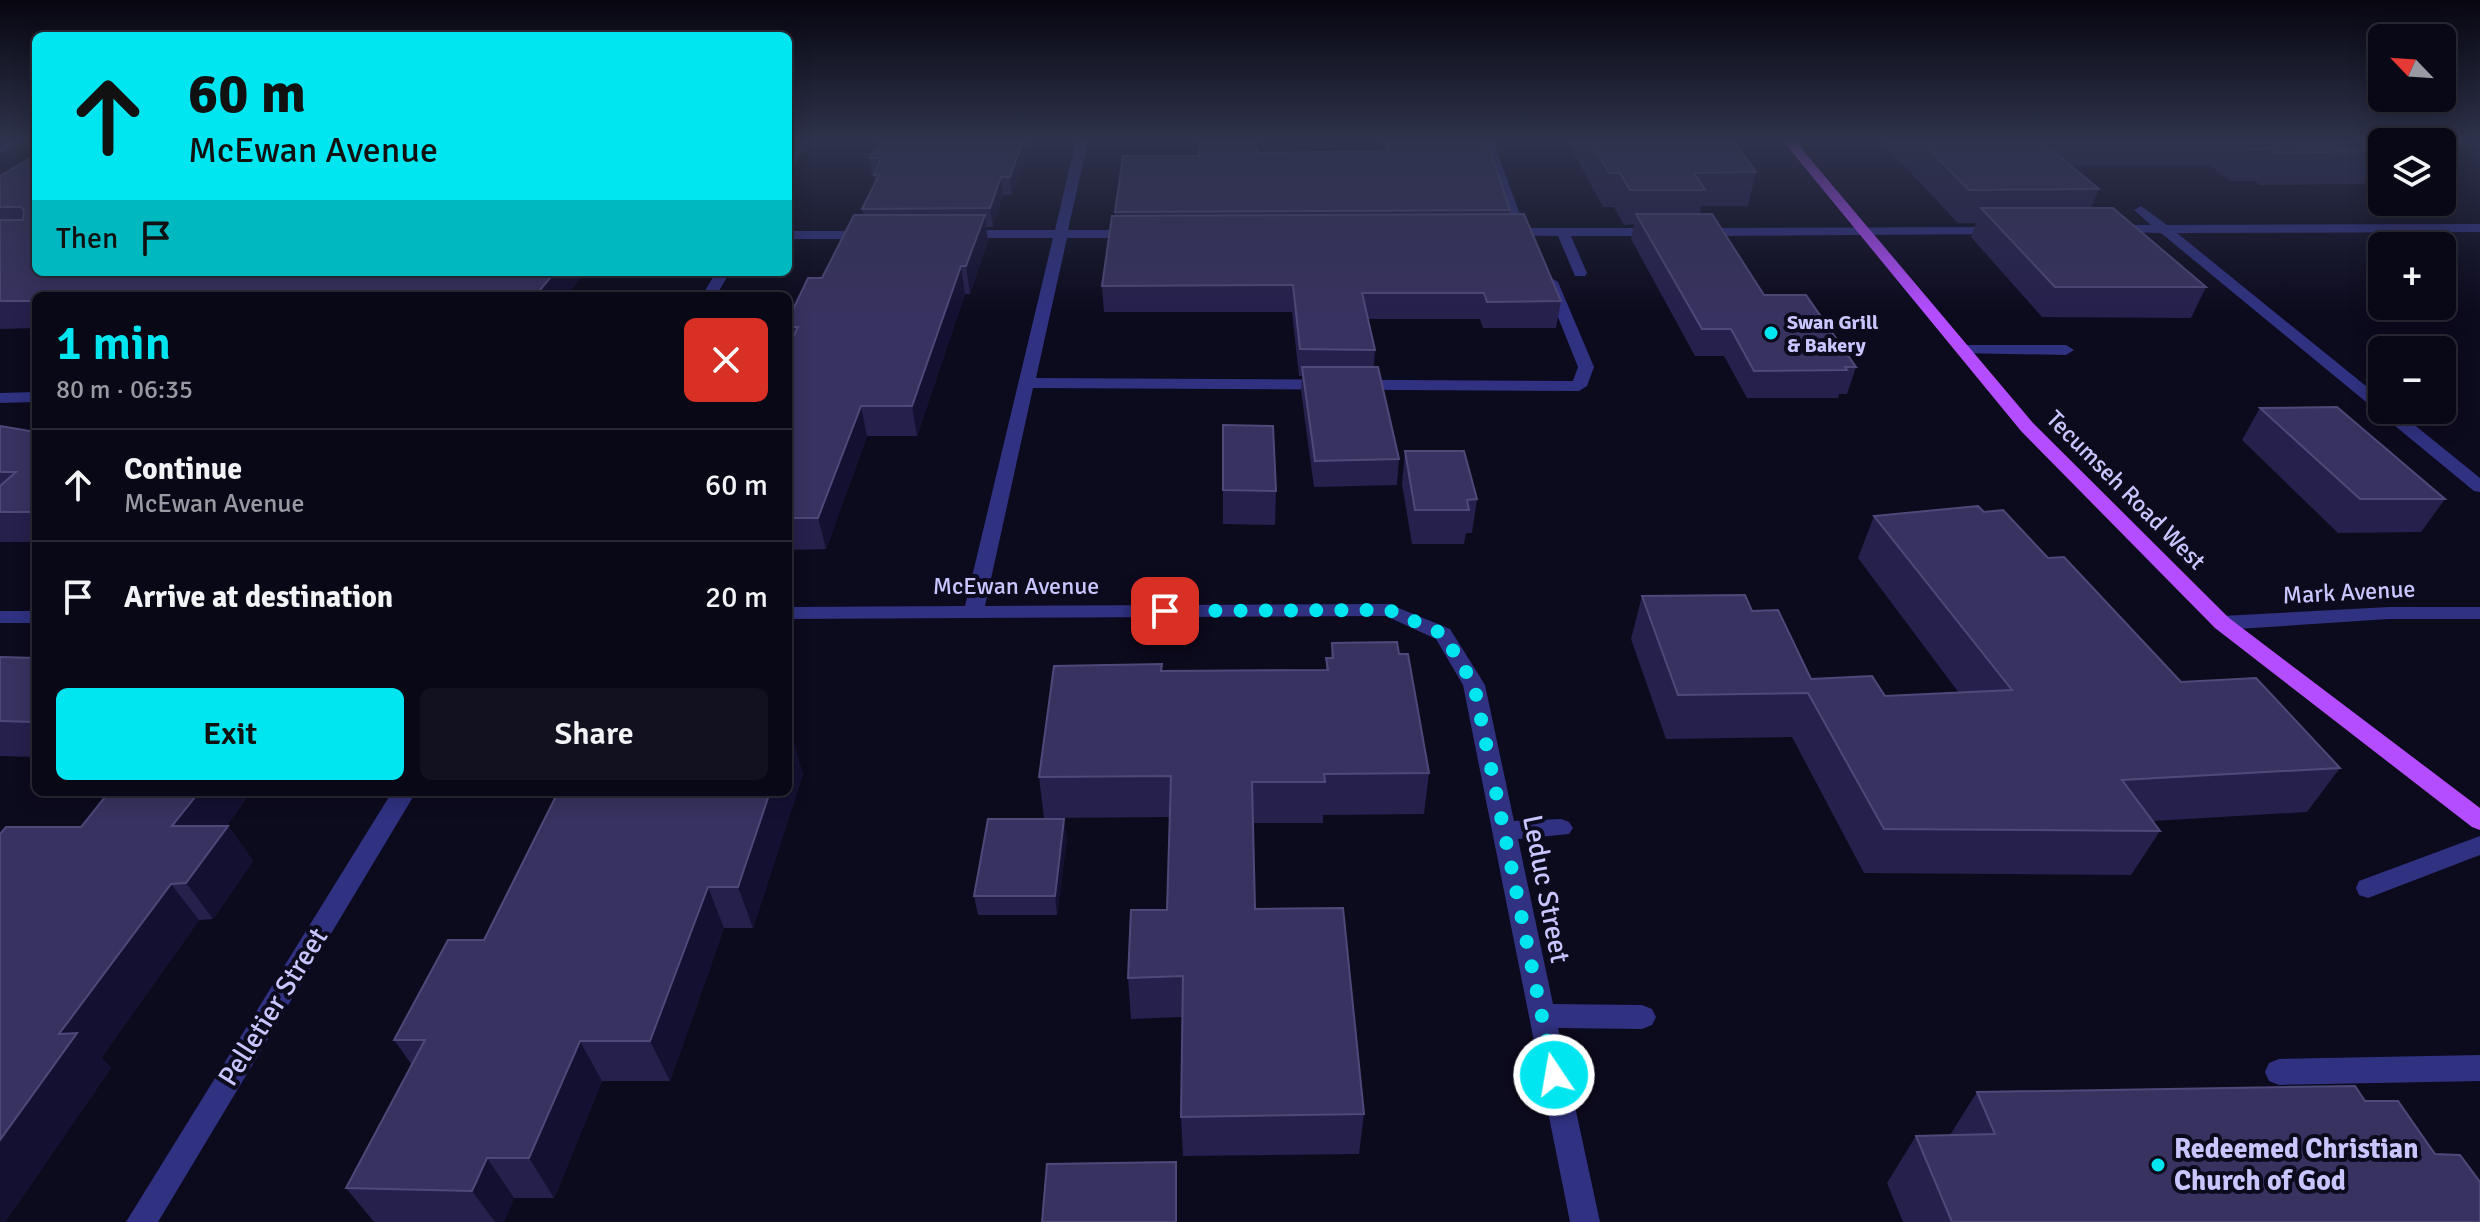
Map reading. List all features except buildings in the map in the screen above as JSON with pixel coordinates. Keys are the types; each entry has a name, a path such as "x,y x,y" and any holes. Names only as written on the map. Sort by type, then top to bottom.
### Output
{"main road":[{"name":"Tecumseh Road West","path":"1837,198 2027,427 2222,623 2480,821"}],"street":[{"path":"974,612 1069,198"},
{"path":"1511,198 1528,237"},
{"path":"2141,210 2368,395"},
{"path":"2091,229 2480,228"},
{"path":"1686,232 2016,230"},
{"path":"1489,232 1528,237 1563,232 1670,232"},
{"path":"1563,232 1580,273"},
{"path":"940,234 1156,234"},
{"path":"792,235 894,235"},
{"path":"1027,383 1579,386 1586,367 1547,273"},
{"path":"1963,350 2066,350"},
{"path":"0,398 32,397"},
{"path":"2403,424 2480,487"},
{"name":"McEwan Avenue","path":"792,613 1389,610"},
{"name":"Leduc Street","path":"1389,610 1443,634 1474,685 1585,1222"},
{"name":"Mark Avenue","path":"2222,623 2389,613 2480,613"},
{"path":"0,617 32,617"},
{"name":"Pelletier Street","path":"141,1222 402,796"},
{"path":"1503,830 1561,828"},
{"path":"2368,888 2480,845"},
{"path":"1541,1016 1642,1017"},
{"path":"2279,1072 2480,1068"}],"place":[{"name":"Swan Grill & Bakery","path":"1771,333"},
{"name":"Redeemed Christian Church of God","path":"2158,1165"}],"route":[{"path":"1165,611 1389,610 1443,634 1474,685 1554,1075"}]}
